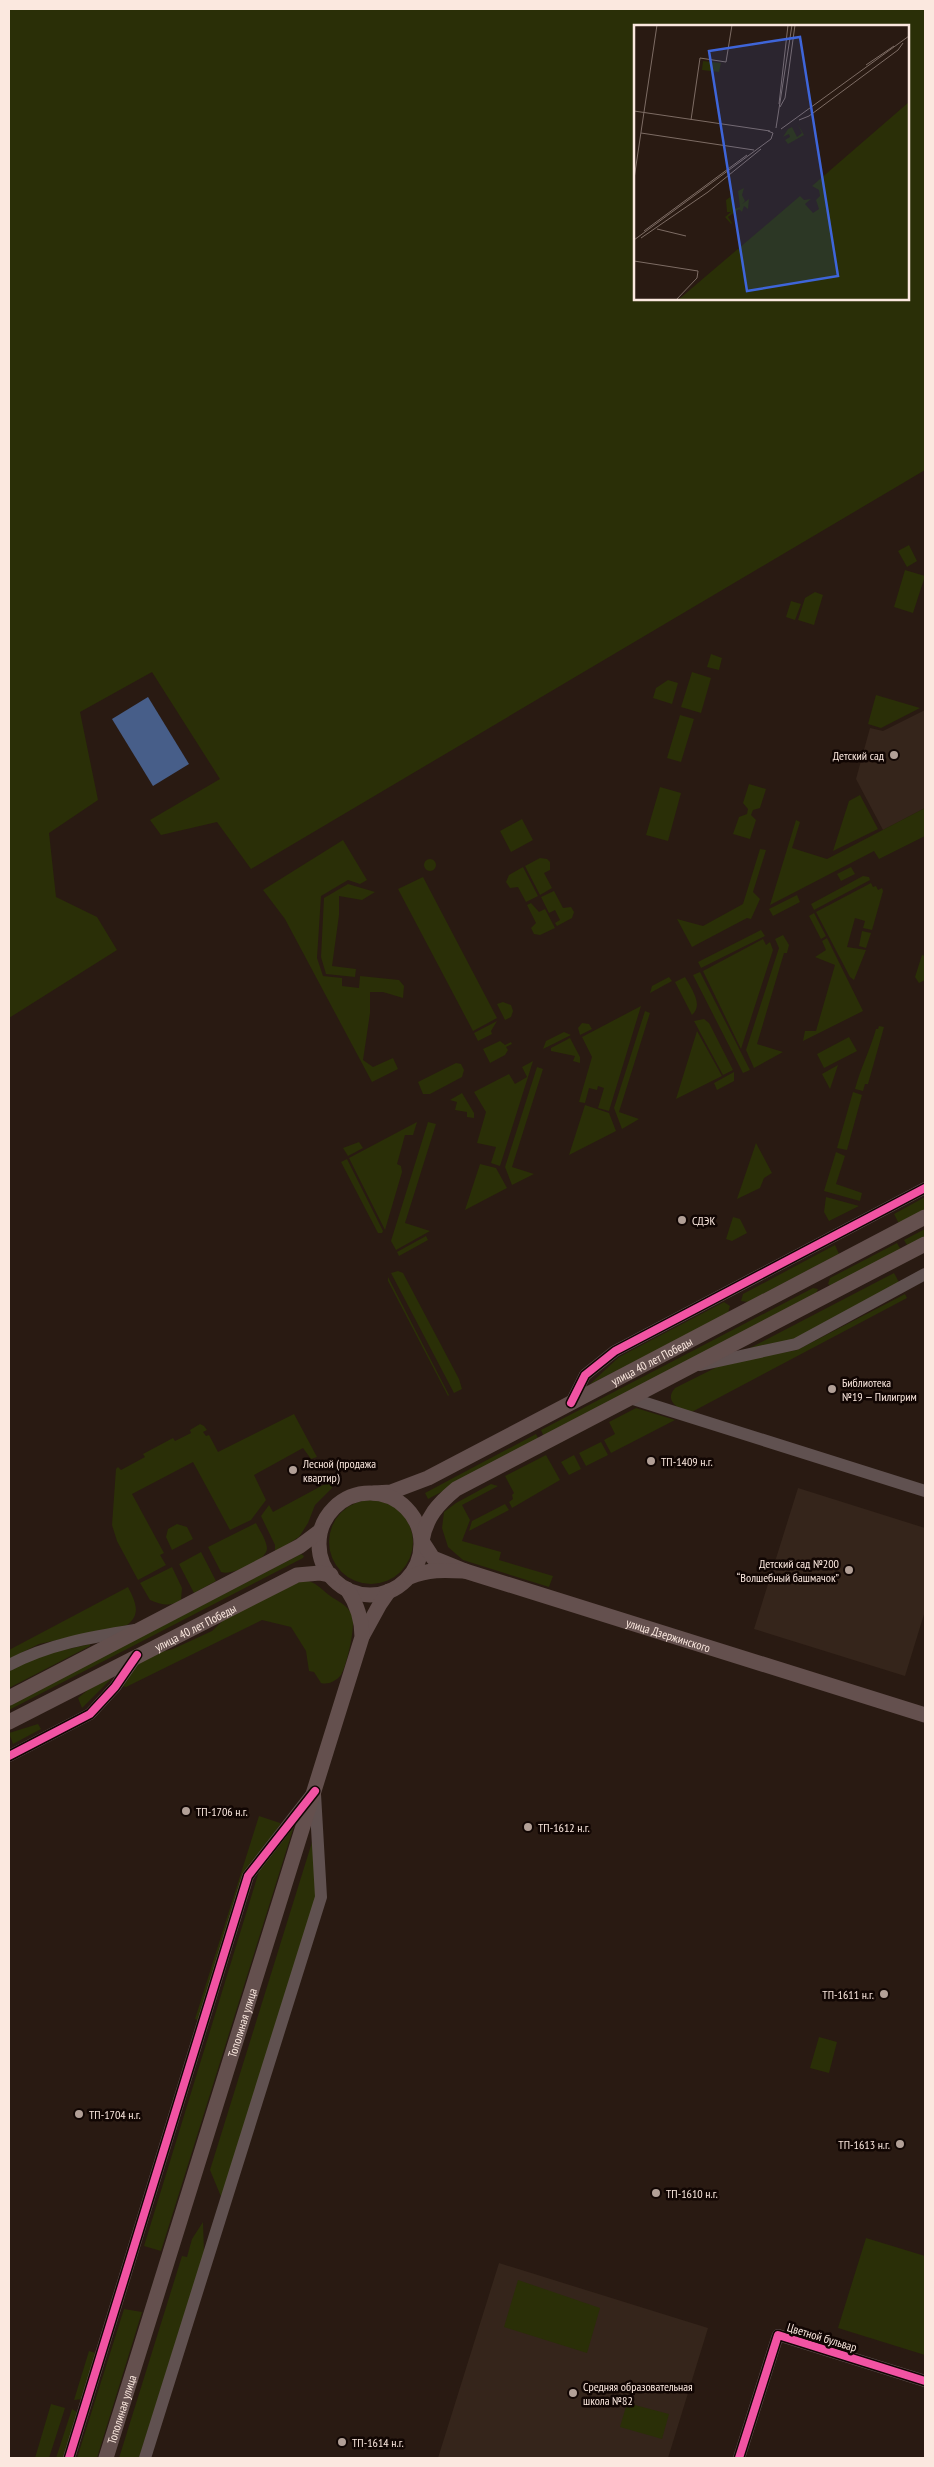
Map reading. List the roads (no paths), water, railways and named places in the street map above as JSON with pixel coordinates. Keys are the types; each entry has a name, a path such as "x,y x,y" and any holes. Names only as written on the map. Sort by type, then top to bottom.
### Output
{"main road":[{"name":"улица 40 лет Победы","path":"374,1493 391,1492 428,1478 925,1217"},
{"name":"улица 40 лет Победы","path":"422,1541 424,1527 432,1511 456,1490 925,1244"},
{"path":"816,1274 828,1295"},
{"path":"389,1591 364,1594 347,1589 331,1575 320,1554 320,1531 324,1520 340,1502 353,1495 374,1493 396,1499 415,1518 422,1541 433,1558 465,1571"},
{"name":"улица 40 лет Победы","path":"9,1698 300,1546 320,1531"},
{"path":"362,1637 389,1591 410,1577 417,1564 422,1541"},
{"name":"улица Дзержинского","path":"410,1577 421,1572 438,1570 465,1571 925,1715"},
{"name":"улица 40 лет Победы","path":"9,1722 298,1575 320,1573 331,1575"},
{"name":"Тополиная улица","path":"106,2458 362,1637 360,1618 354,1600 347,1589"}],"street":[{"path":"571,1403 585,1375 615,1351 925,1188"},
{"path":"688,1368 796,1344 925,1274"},
{"path":"630,1398 925,1491"},
{"name":"улица 40 лет Победы","path":"9,1665 31,1653 84,1638 140,1629"},
{"path":"9,1756 90,1714 115,1687 138,1655"},
{"path":"69,2458 248,1876 314,1791"},
{"path":"144,2458 321,1897 314,1791"},
{"name":"Цветной бульвар","path":"738,2458 778,2335 925,2381"}],"water":[{"path":"148,697 189,764 153,786 112,719"}],"place":[{"name":"Детский сад","path":"894,755"},
{"name":"СДЭК","path":"682,1220"},
{"name":"Библиотека №19 — Пилигрим","path":"832,1389"},
{"name":"ТП-1409 н.г.","path":"651,1461"},
{"name":"Лесной (продажа квартир)","path":"293,1470"},
{"name":"Детский сад №200 “Волшебный башмачок”","path":"849,1570"},
{"name":"ТП-1706 н.г.","path":"186,1811"},
{"name":"ТП-1612 н.г.","path":"528,1827"},
{"name":"ТП-1611 н.г.","path":"884,1994"},
{"name":"ТП-1704 н.г.","path":"79,2114"},
{"name":"ТП-1613 н.г.","path":"900,2144"},
{"name":"ТП-1610 н.г.","path":"656,2193"},
{"name":"Средняя образовательная школа №82","path":"573,2393"},
{"name":"ТП-1614 н.г.","path":"342,2442"}]}
